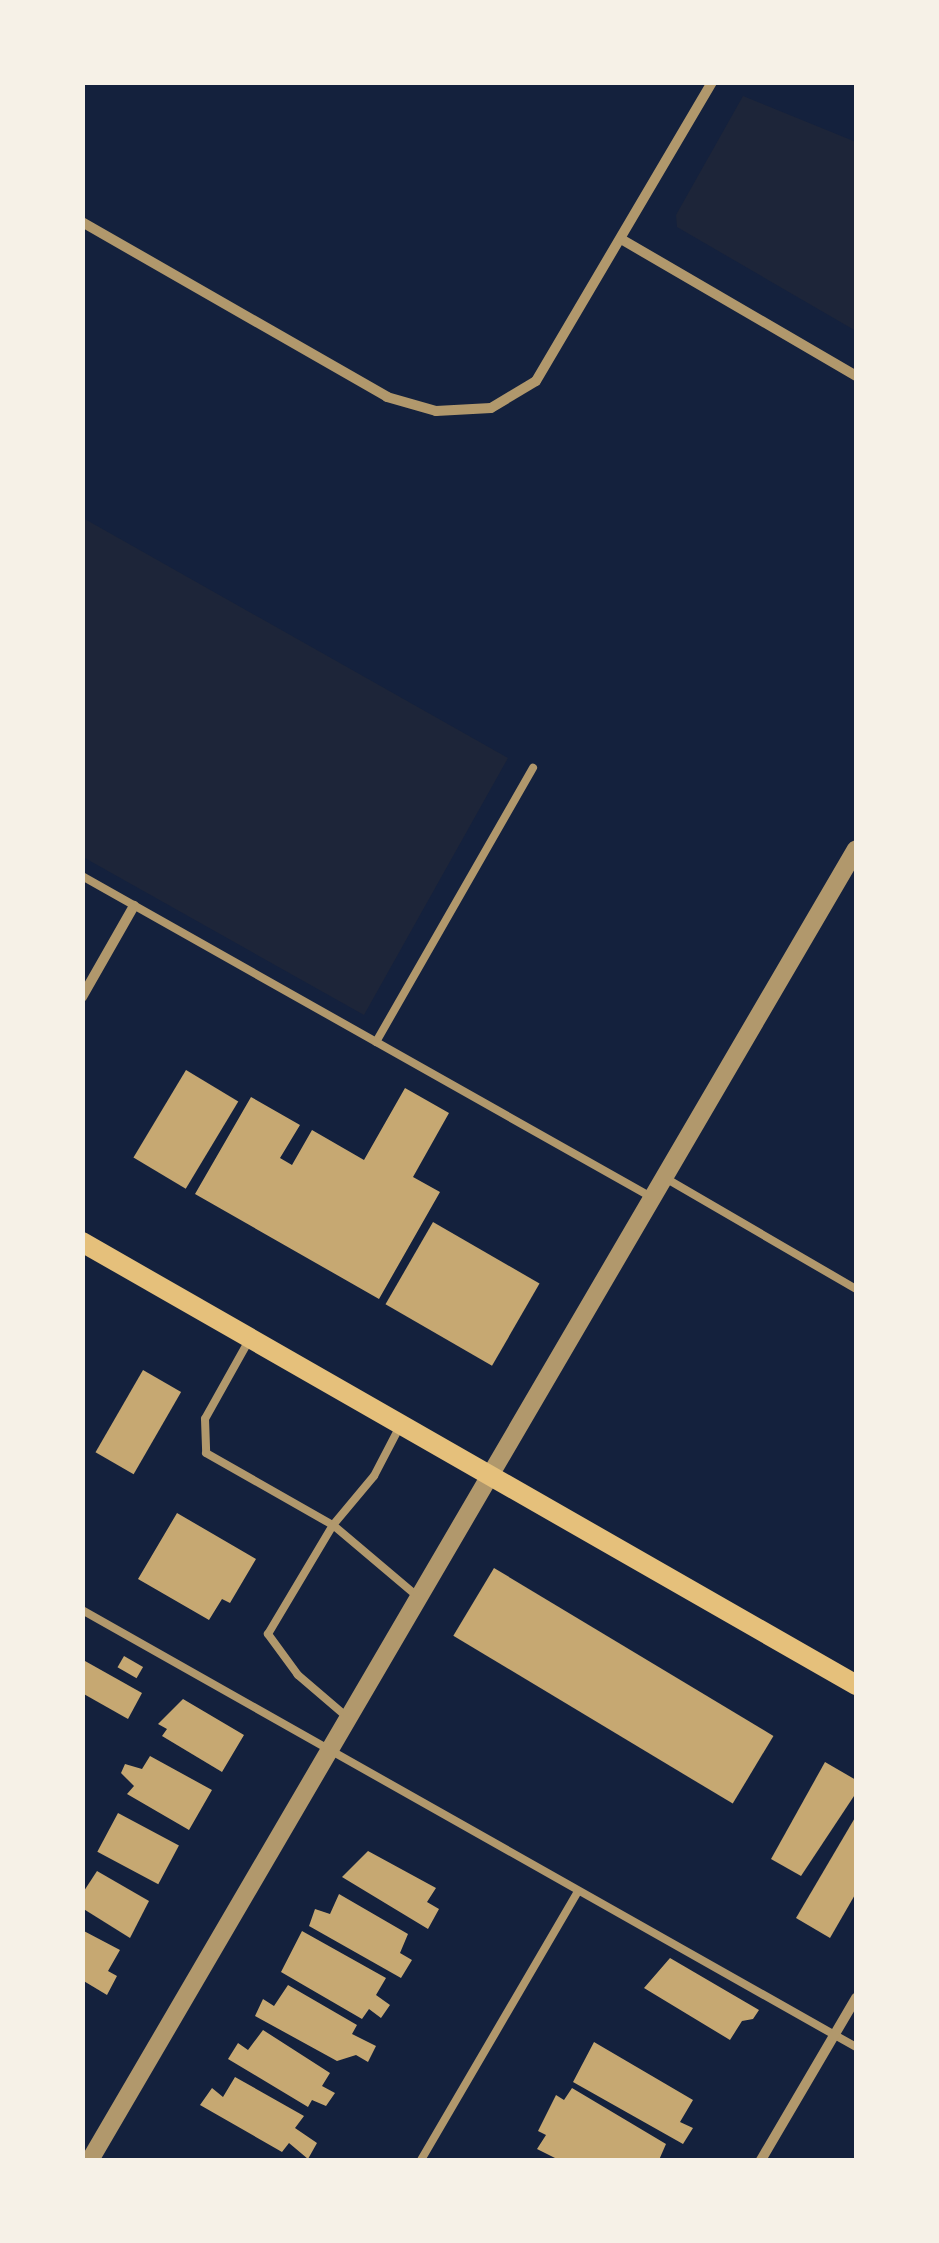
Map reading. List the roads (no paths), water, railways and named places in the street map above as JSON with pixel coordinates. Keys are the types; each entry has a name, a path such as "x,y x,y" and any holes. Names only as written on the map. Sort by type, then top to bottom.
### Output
{"main road":[{"path":"82,1242 856,1685"}],"street":[{"path":"82,222 387,397 436,411 492,408 536,381 712,82"},
{"path":"621,239 856,376"},
{"path":"90,2160 856,849"},
{"path":"82,997 134,906"},
{"path":"761,2160 856,1998"}],"lane":[{"path":"376,1042 533,768"},
{"path":"82,876 651,1196"},
{"path":"663,1176 856,1288"},
{"path":"250,1338 205,1419 206,1453 333,1525 417,1596"},
{"path":"347,1717 298,1675 268,1634 333,1525 374,1476 401,1424"},
{"path":"82,1610 856,2047"},
{"path":"421,2160 578,1891"}]}
